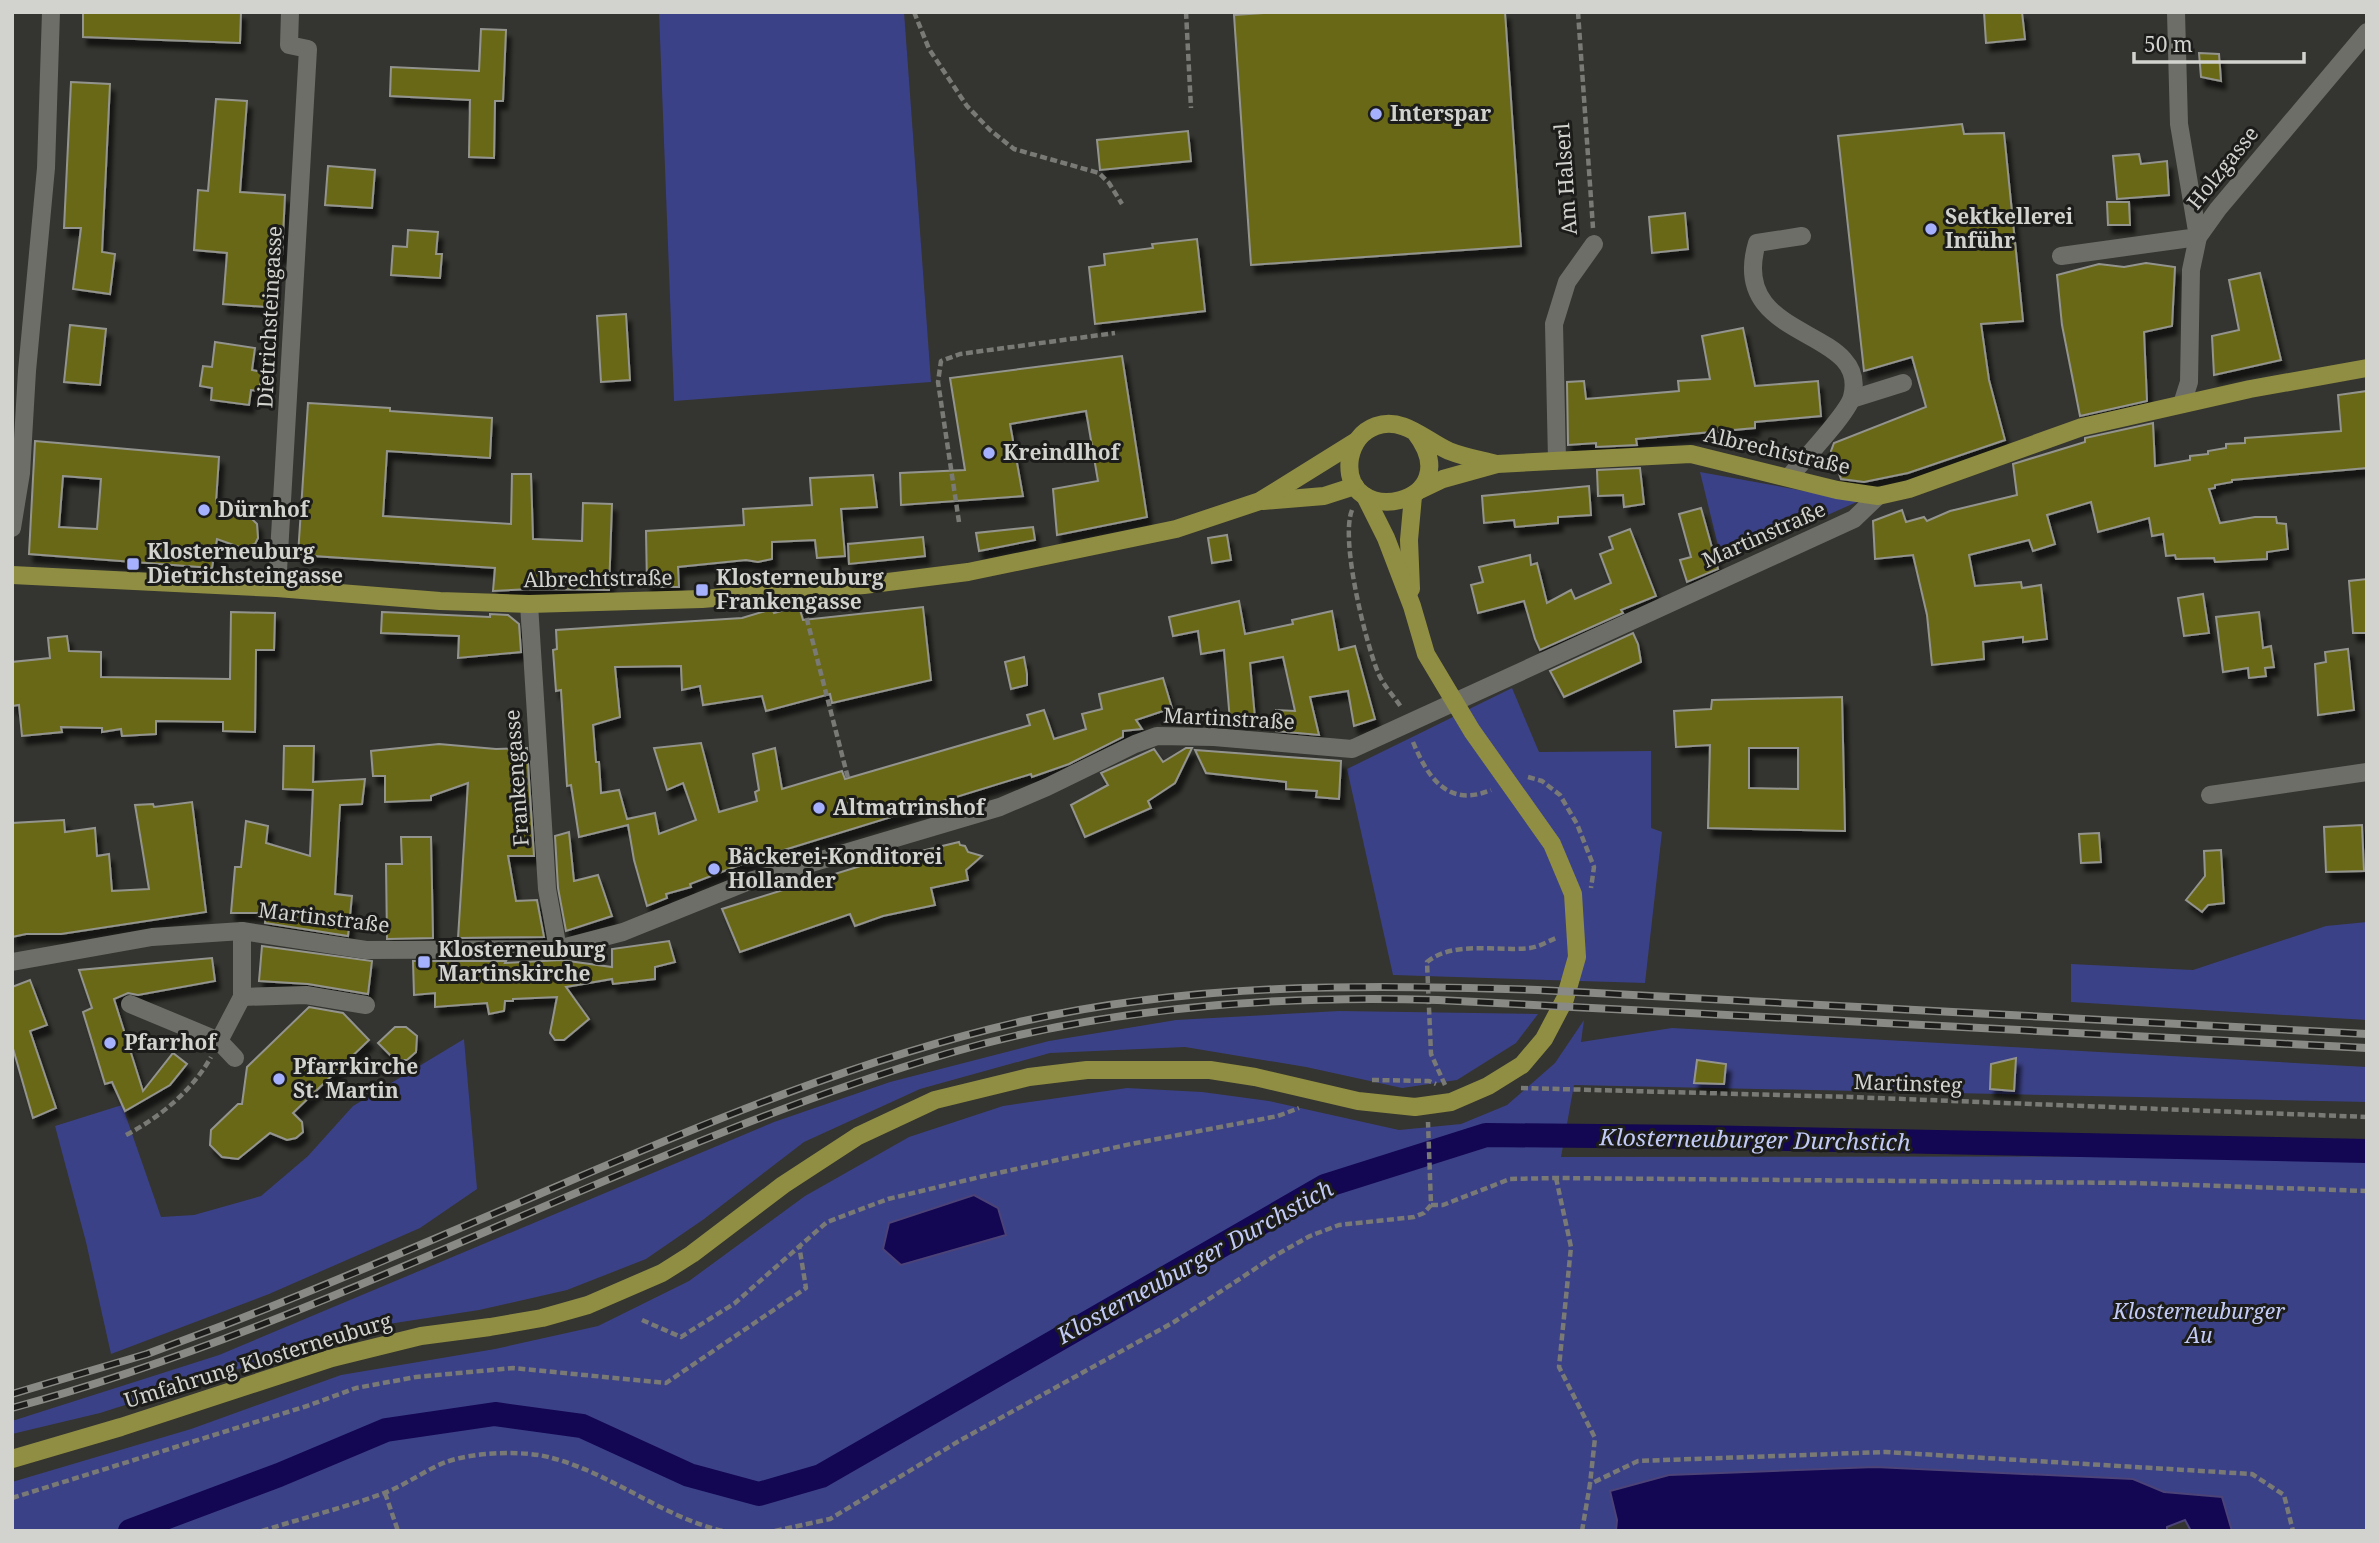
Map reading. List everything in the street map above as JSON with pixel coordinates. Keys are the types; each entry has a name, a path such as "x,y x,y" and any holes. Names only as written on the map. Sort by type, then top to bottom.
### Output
{"main road":[{"name":"Martinstraße","path":"1878,496 1909,489 2082,427 2250,389 2367,368"},
{"path":"1386,423 1401,425 1415,432 1426,446 1429,460 1426,478 1417,493 1398,502 1386,503 1360,492 1350,465 1355,442 1360,435 1386,423"},
{"name":"Albrechtstraße","path":"1415,432 1451,452 1497,464"},
{"name":"Albrechtstraße","path":"12,575 529,604 702,599 801,590 968,572 1177,530 1259,501 1355,442"},
{"name":"Albrechtstraße","path":"1417,493 1443,479 1497,464 1691,454 1837,490 1878,496"},
{"name":"Albrechtstraße","path":"1259,501 1360,492"},
{"name":"Umfahrung Klosterneuburg","path":"12,1459 121,1427 332,1358 421,1336 529,1320 589,1305 662,1273 692,1254 783,1185 858,1136 935,1100 1029,1077 1087,1070 1210,1070 1267,1079 1358,1101 1415,1107 1451,1102 1488,1086 1522,1065 1544,1039 1565,999 1577,957 1573,894 1552,844 1472,731 1426,654 1387,538 1360,492"},
{"name":"Umfahrung Klosterneuburg","path":"1412,606 1409,540 1417,493"}],"street":[{"path":"12,528 21,473 27,371 46,168 51,12"},
{"name":"Dietrichsteingasse","path":"277,588 308,49 289,45 290,12"},
{"path":"2062,256 2198,237 2179,124 2176,12"},
{"name":"Holzgasse","path":"2182,404 2189,382 2191,270 2198,237 2218,209 2367,33"},
{"path":"1801,236 1756,243 1751,276 1760,297 1777,318 1794,329 1819,339 1839,354 1852,374 1852,399"},
{"name":"Am Halserl","path":"1557,460 1554,324 1567,282 1594,244"},
{"path":"1789,477 1852,399 1903,383"},
{"name":"Martinstraße","path":"12,962 152,937 242,931 366,950 558,949 623,932 747,882 1000,807 1157,736 1214,737 1352,749 1854,519 1878,496"},
{"name":"Frankengasse","path":"529,604 547,889 558,949"},
{"path":"2210,795 2367,772"},
{"path":"219,1041 242,997 242,931"},
{"path":"242,997 306,995 366,1005"},
{"path":"130,1004 219,1041 235,1058"}],"path":[{"path":"914,12 929,49 967,106 990,130 1014,149 1099,173 1122,204"},
{"path":"1186,12 1191,108"},
{"name":"Am Halserl","path":"1578,12 1594,244"},
{"path":"959,522 938,382 941,361 960,354 1115,333"},
{"path":"1360,492 1349,517 1351,564 1378,674 1400,707 1423,765 1443,789 1461,797 1477,796 1500,786"},
{"path":"801,590 848,778"},
{"path":"1522,776 1542,781 1560,795 1577,824 1594,867 1591,892"},
{"path":"1366,1080 1429,1081 1447,1089 1431,1054 1427,962 1437,954 1457,950 1533,948 1566,933"},
{"path":"127,1135 149,1122 183,1094 205,1066 219,1041"},
{"name":"Martinsteg","path":"1517,1088 1851,1097 2367,1117"},
{"path":"642,1320 681,1337 735,1303 827,1222 888,1199 1131,1143 1278,1116 1303,1106"},
{"path":"775,1531 830,1519 959,1441 1174,1322 1276,1255 1310,1236 1339,1225 1414,1217 1424,1213 1431,1205 1428,1117"},
{"path":"1431,1205 1443,1205 1510,1179 1556,1178 2134,1183 2367,1191"},
{"path":"1556,1178 1571,1247 1559,1367 1595,1438 1582,1531"},
{"path":"12,1499 356,1388 404,1379 513,1368 666,1383 806,1288 799,1245"},
{"path":"1590,1484 1638,1461 1886,1452 2252,1474 2284,1495 2293,1531"},
{"path":"262,1531 385,1493 447,1461 489,1454 549,1457 612,1481 690,1522 723,1531"},
{"path":"385,1493 398,1531"}],"green space":[{"path":"659,12 904,12 931,382 674,401"},
{"path":"1700,472 1859,501 1722,562"},
{"path":"1512,688 1539,752 1651,751 1651,828 1662,832 1645,983 1393,975 1347,769"},
{"path":"2367,922 2367,1020 2071,1002 2071,964 2193,970 2326,926"},
{"path":"1339,1011 1538,1014 1516,1043 1457,1080 1402,1088 1306,1067 1185,1047 1050,1053 920,1089 804,1142 704,1219 646,1259 567,1290 479,1310 369,1327 100,1413 12,1434 12,1421 219,1355 774,1122 890,1082 1049,1041 1176,1020"},
{"name":"Klosterneuburger Au","path":"1584,1020 1581,1042 1672,1028 2367,1067 2367,1102 1574,1085 1561,1157 2367,1156 2367,1531 2232,1531 2222,1497 2164,1492 2133,1479 1875,1467 1806,1471 1617,1520 1616,1531 12,1531 12,1482 191,1429 341,1375 495,1349 598,1326 689,1281 805,1196 909,1137 1003,1106 1127,1088 1202,1092 1269,1101 1399,1130 1461,1124 1507,1105 1555,1063"},
{"path":"464,1039 477,1189 420,1228 269,1294 111,1354 86,1242 55,1126 122,1105 161,1217 194,1215 261,1196 308,1156 353,1106"}],"shaded area":[{"path":"974,1195 998,1208 1006,1235 901,1265 883,1249 889,1223"},
{"path":"1875,1467 2133,1479 2164,1492 2222,1497 2232,1531 2191,1531 2185,1520 2167,1527 2167,1531 1616,1531 1617,1520 1610,1491 1669,1475"}],"building":[{"path":"83,12 241,12 240,43 83,37"},
{"name":"Interspar","path":"1279,12 1505,12 1521,246 1251,265 1234,15"},
{"path":"1984,12 2022,12 2025,39 1986,43"},
{"path":"481,29 506,30 503,101 495,101 494,158 469,157 470,100 390,96 391,67 479,71"},
{"path":"2199,53 2219,54 2221,81 2201,77"},
{"path":"71,82 110,84 102,252 115,254 110,294 73,289 81,228 64,228"},
{"path":"216,99 247,101 240,192 285,195 282,256 271,256 267,307 223,304 227,253 194,250 198,190 208,191"},
{"name":"Sektkellerei Inführ","path":"1962,124 1964,134 2004,133 2023,321 1981,324 1989,380 2005,440 1908,473 1864,482 1841,479 1831,451 1834,443 1926,407 1912,357 1864,371 1838,136"},
{"path":"1188,131 1191,161 1100,170 1097,140"},
{"path":"2139,154 2141,164 2167,161 2169,195 2117,199 2113,156"},
{"path":"328,166 375,170 372,208 325,205"},
{"path":"2107,202 2129,202 2130,225 2108,225"},
{"path":"1685,213 1688,249 1652,253 1649,217"},
{"path":"408,230 438,232 436,254 442,254 440,278 391,275 393,246 407,247"},
{"path":"1197,239 1205,311 1095,324 1089,267 1105,265 1104,254 1153,248 1152,244"},
{"path":"2146,263 2175,267 2172,326 2144,332 2147,401 2080,416 2062,325 2057,275 2099,264 2124,267"},
{"path":"2260,273 2281,360 2214,375 2212,336 2239,330 2229,280"},
{"path":"626,314 630,380 601,382 597,316"},
{"path":"70,325 106,329 100,385 64,382"},
{"path":"1743,328 1755,386 1818,381 1821,416 1755,422 1755,428 1636,439 1637,445 1568,445 1567,382 1584,381 1586,399 1679,391 1678,381 1710,379 1702,336"},
{"path":"215,342 255,348 252,370 262,372 259,391 251,390 249,405 211,400 212,388 200,386 203,366 212,367"},
{"name":"Kreindlhof","path":"1122,356 1147,517 1057,535 1053,489 1098,481 1086,411 1010,424 1023,496 901,505 900,473 965,470 950,378"},
{"path":"2367,391 2367,468 2232,480 2209,489 2220,523 2255,517 2276,517 2277,523 2286,524 2288,549 2267,552 2267,559 2215,562 2214,558 2176,559 2175,555 2166,556 2163,534 2152,536 2149,518 2098,532 2091,502 2047,515 2055,544 2033,551 2029,540 1969,555 1975,586 2021,582 2022,588 2041,585 2047,639 2023,642 2023,637 1983,642 1984,659 1932,665 1927,615 1913,555 1875,559 1873,521 1902,510 1906,522 1924,517 1927,521 1950,511 2017,495 2013,464 2085,442 2085,438 2153,423 2155,466 2190,460 2190,456 2226,448 2226,444 2245,443 2245,438 2341,431 2338,395"},
{"path":"308,403 492,418 490,458 387,451 383,516 511,524 512,474 531,474 533,539 582,541 583,503 612,504 609,590 493,591 495,568 298,555"},
{"name":"Dürnhof","path":"35,441 219,457 216,502 235,503 234,513 252,519 257,524 258,538 255,544 242,548 217,539 212,568 29,554","holes":["63,476 101,479 97,529 59,527"]},
{"path":"1640,468 1644,504 1624,507 1623,495 1598,496 1597,470"},
{"path":"873,475 877,507 841,509 845,556 817,558 815,540 772,542 772,559 678,567 679,587 647,587 646,531 744,525 743,509 812,505 810,478"},
{"path":"1589,486 1591,515 1558,517 1558,523 1515,527 1514,520 1484,523 1482,496"},
{"path":"1701,508 1718,569 1687,582 1680,560 1691,557 1679,514"},
{"path":"1033,527 1035,540 979,551 976,533"},
{"path":"1630,529 1656,596 1540,650 1524,601 1478,613 1471,585 1483,582 1479,567 1530,555 1531,565 1537,563 1547,603 1571,590 1575,599 1611,583 1600,554 1613,549 1609,537"},
{"path":"1227,535 1231,560 1212,563 1208,538"},
{"path":"923,537 925,556 849,564 848,544"},
{"path":"2367,579 2367,633 2353,633 2349,581"},
{"path":"2203,594 2209,633 2184,636 2178,598"},
{"path":"1239,601 1245,634 1293,624 1292,620 1332,611 1339,650 1355,646 1375,719 1354,726 1348,691 1310,697 1319,735 1276,731 1276,710 1295,711 1283,657 1250,663 1255,718 1230,721 1224,650 1201,654 1198,631 1173,636 1169,617"},
{"path":"799,606 803,620 923,607 931,680 832,703 830,694 766,711 762,696 703,705 700,686 682,690 681,666 615,667 620,717 593,725 601,793 619,790 627,819 655,813 659,834 696,820 683,783 667,790 654,748 701,743 719,812 757,801 755,792 759,790 753,754 775,748 782,789 842,771 845,779 1030,725 1027,715 1044,710 1054,739 1086,729 1082,714 1102,709 1099,694 1163,678 1172,708 1136,720 1142,729 1123,731 1123,737 1069,764 758,858 690,884 691,887 666,894 667,898 647,906 634,860 628,825 579,837 571,785 567,786 561,690 556,691 553,650 557,649 556,630 742,618 772,609 774,613"},
{"path":"231,612 275,613 274,650 256,650 255,732 223,731 223,722 156,721 156,734 122,736 121,729 102,732 102,728 61,727 62,732 22,736 19,705 12,706 12,662 50,658 48,638 67,636 69,651 101,652 101,677 230,679"},
{"path":"382,612 490,617 490,614 508,615 519,624 521,652 458,658 459,636 381,633"},
{"path":"2259,612 2263,648 2271,646 2274,667 2265,668 2266,676 2249,678 2248,668 2223,672 2216,617"},
{"path":"1633,633 1641,662 1564,697 1550,671"},
{"path":"2348,649 2354,710 2318,715 2315,664 2326,662 2325,652"},
{"path":"1024,657 1027,685 1011,689 1005,662"},
{"path":"1842,697 1845,831 1708,828 1710,745 1676,747 1674,711 1711,709 1712,700","holes":["1749,748 1798,748 1798,789 1749,788"]},
{"path":"439,744 496,749 527,748 534,856 508,856 516,901 537,900 544,937 458,938 468,783 431,796 431,800 385,802 385,776 373,776 371,751"},
{"path":"284,746 314,746 313,782 365,779 362,804 340,805 335,894 352,896 348,936 265,923 266,913 231,913 235,867 241,867 246,821 268,826 266,843 310,856 313,790 283,789"},
{"path":"1186,748 1192,748 1175,783 1148,801 1151,808 1085,837 1071,805 1108,785 1101,773 1154,749 1163,762"},
{"path":"1195,750 1341,761 1339,799 1316,797 1317,791 1286,789 1286,782 1206,773"},
{"path":"192,802 206,912 61,934 26,934 12,937 12,823 64,820 65,832 95,828 97,856 109,854 112,891 149,889 135,805 153,804 154,807"},
{"path":"2362,825 2364,871 2326,872 2324,827"},
{"path":"569,832 574,881 598,875 612,916 566,931 558,888 555,836"},
{"path":"2099,833 2101,862 2081,863 2079,834"},
{"path":"401,837 431,837 433,938 387,939 386,864 402,864"},
{"path":"959,842 968,852 982,856 966,870 968,880 931,888 935,905 883,916 855,926 850,914 740,952 722,909 867,864"},
{"path":"2221,850 2224,903 2208,905 2202,912 2186,900 2205,876 2204,851"},
{"path":"669,941 675,962 655,967 655,979 613,984 612,979 566,987 589,1019 564,1040 555,1040 550,1033 557,997 505,1001 504,1011 489,1014 487,1003 435,1007 435,993 414,995 413,961 506,961 505,963 561,960 612,967 612,949"},
{"path":"262,946 372,961 368,994 308,984 259,981"},
{"name":"Pfarrhof","path":"212,958 215,981 138,995 128,993 114,999 143,1091 173,1053 187,1064 170,1085 125,1111 112,1082 105,1084 83,1012 92,1008 79,970"},
{"path":"30,980 47,1025 30,1031 56,1108 33,1118 12,1045 12,987"},
{"name":"Pfarrkirche St. Martin","path":"309,1007 343,1013 369,1040 293,1113 302,1122 303,1132 296,1138 287,1140 270,1133 238,1159 222,1157 210,1145 211,1130 238,1104 242,1104 247,1067"},
{"path":"395,1027 406,1027 417,1036 416,1052 407,1060 395,1060 378,1043"},
{"path":"2016,1058 2014,1091 1990,1089 1991,1064"},
{"path":"1697,1060 1726,1064 1724,1084 1694,1083"}],"waterway":[{"name":"Klosterneuburger Durchstich","path":"130,1531 279,1475 386,1430 495,1414 582,1426 689,1475 759,1494 821,1476 1325,1186 1486,1135 2367,1151"}],"railway":[{"path":"12,1394 147,1354 227,1324 667,1140 843,1073 963,1036 1024,1021 1152,999 1280,989 1473,988 2367,1034"},
{"path":"12,1408 132,1372 249,1329 365,1283 710,1137 827,1093 946,1054 1005,1038 1128,1015 1252,1003 1438,1000 2367,1048"}],"place":[{"name":"Interspar","path":"1376,114"},
{"name":"Sektkellerei Inführ","path":"1931,229"},
{"name":"Kreindlhof","path":"989,453"},
{"name":"Dürnhof","path":"204,510"},
{"name":"Klosterneuburg Dietrichsteingasse","path":"133,564"},
{"name":"Klosterneuburg Frankengasse","path":"702,590"},
{"name":"Altmatrinshof","path":"819,808"},
{"name":"Bäckerei-Konditorei Hollander","path":"714,869"},
{"name":"Klosterneuburg Martinskirche","path":"424,962"},
{"name":"Pfarrhof","path":"110,1043"},
{"name":"Pfarrkirche St. Martin","path":"279,1079"}]}
